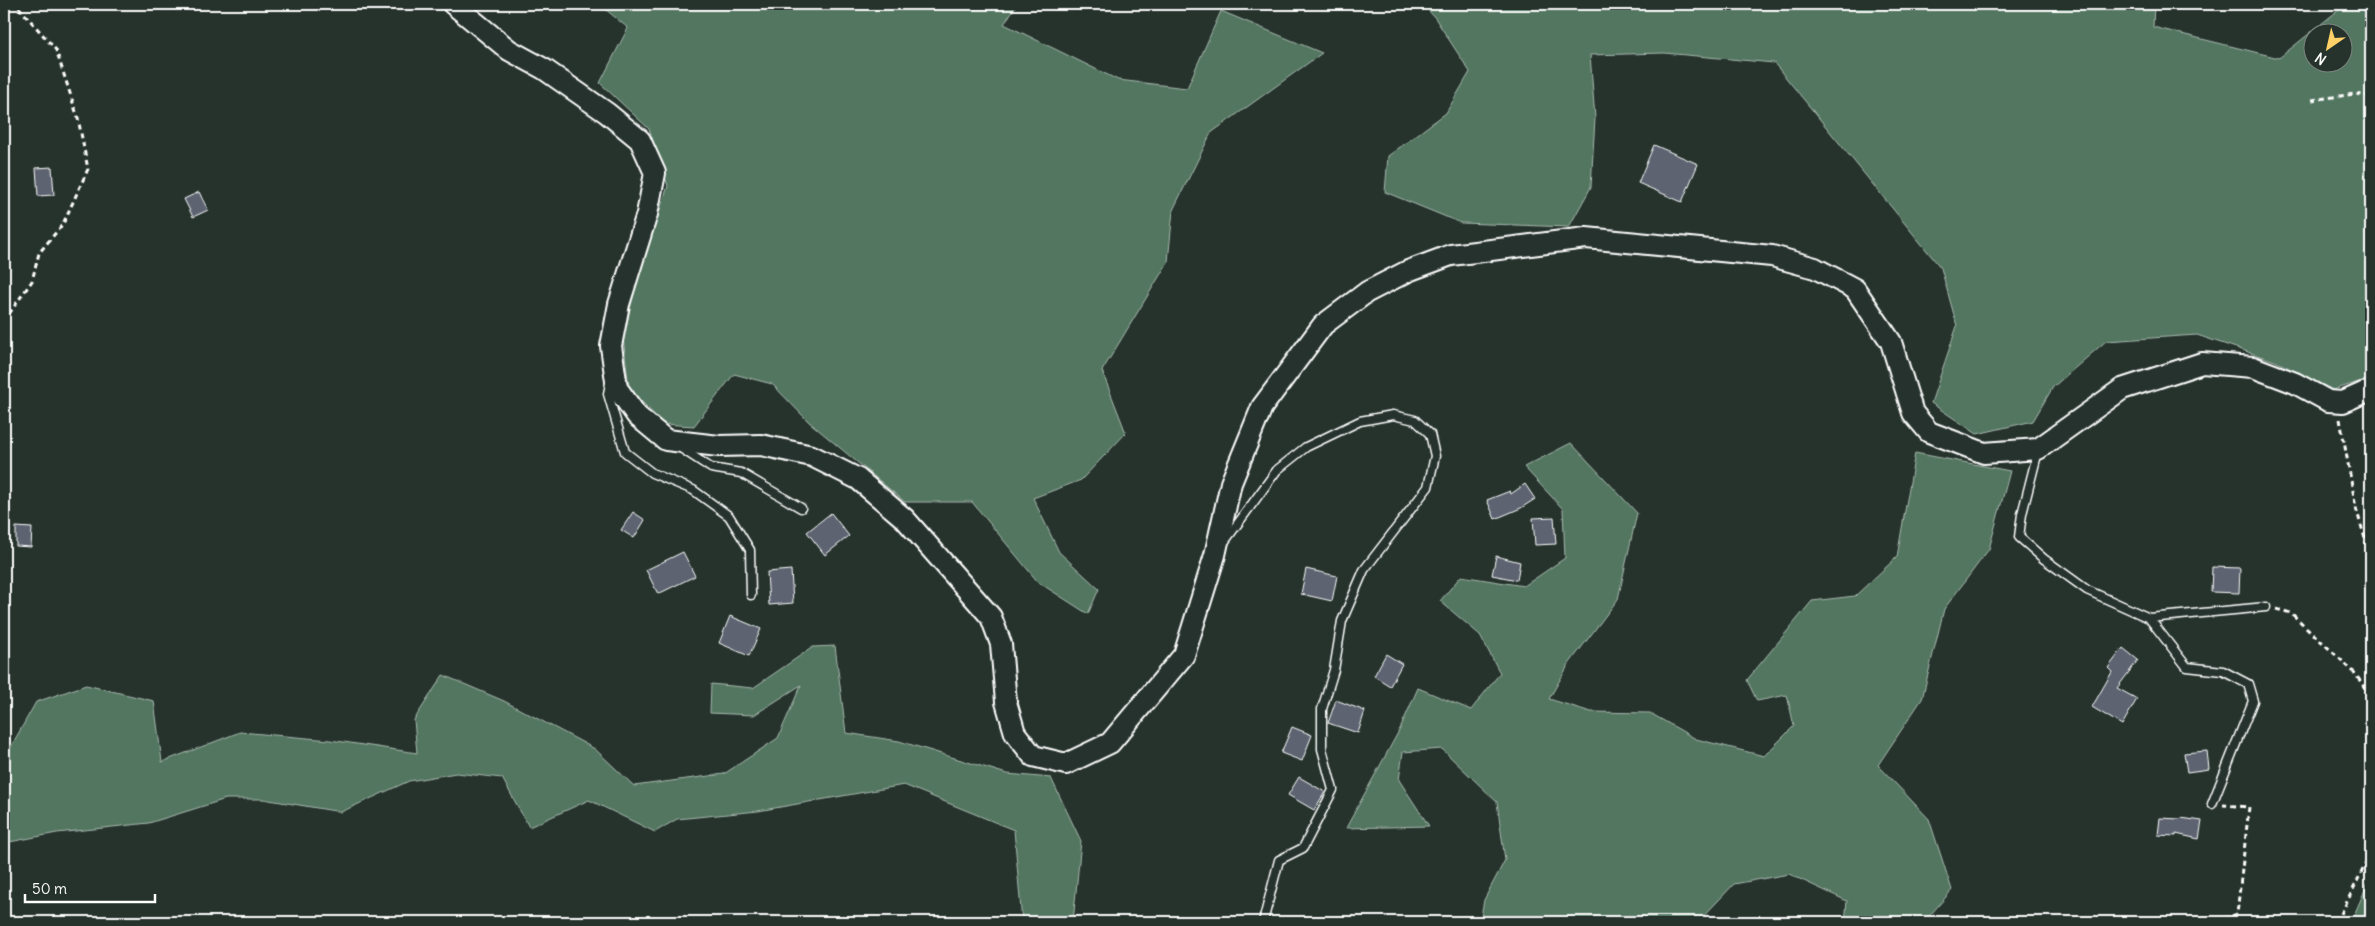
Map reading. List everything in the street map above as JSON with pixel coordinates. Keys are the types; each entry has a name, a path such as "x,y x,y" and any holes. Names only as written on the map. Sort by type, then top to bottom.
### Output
{"street":[{"path":"453,4 509,50 544,69 608,113 640,140 655,173 647,214 619,304 611,346 616,388 638,416 666,440 719,446 770,447 812,456 858,479 905,519 990,617 1001,644 1006,702 1015,733 1034,756 1066,764 1110,743 1184,656 1215,555 1231,483 1262,407 1323,325 1367,292 1408,271 1451,254 1586,238 1772,256 1815,268 1855,289 1891,342 1914,413 1929,432 1984,453 2038,449 2122,389 2202,363 2253,367 2295,383 2328,401 2343,402 2363,393 2371,392"}],"lane":[{"path":"614,366 608,394 625,452 652,473 693,490 729,516 750,550 751,595"},
{"path":"1215,555 1277,470 1306,447 1360,421 1393,415 1415,420 1430,434 1435,456 1428,487 1364,570 1342,621 1334,670 1322,710 1322,749 1333,790 1303,848 1280,860 1263,922"},
{"path":"666,440 711,468 741,473 801,508"},
{"path":"2038,449 2022,514 2019,537 2044,559 2087,590 2149,618 2187,667 2223,670 2248,684 2253,701 2212,804"},
{"path":"2149,618 2266,607"}],"path":[{"path":"4,321 32,281 39,252 63,224 88,169 78,118 56,50 16,4"},
{"path":"2312,100 2354,94 2371,96"},
{"path":"2343,402 2340,422 2356,508 2371,559"},
{"path":"2266,607 2291,613 2354,672 2371,696"},
{"path":"2212,804 2249,807 2237,914 2215,922"},
{"path":"2337,922 2371,853"}],"green space":[{"path":"599,4 1017,4 1004,24 1118,80 1187,88 1221,11 1322,53 1211,133 1173,210 1168,262 1102,371 1126,433 1081,480 1033,498 1059,552 1099,589 1088,614 1038,582 972,502 905,502 809,422 772,384 734,374 694,426 663,424 629,388 623,337 641,265 668,186 649,129 600,83 628,28"},
{"path":"1423,4 2154,4 2153,27 2279,58 2302,39 2302,72 2352,72 2352,22 2324,22 2346,4 2371,4 2371,378 2333,390 2275,361 2197,335 2106,341 2053,387 2033,421 1977,434 1931,403 1957,326 1941,268 1774,63 1664,53 1590,55 1595,118 1591,187 1569,227 1461,223 1385,192 1388,156 1446,113 1470,72 1435,18"},
{"path":"1571,443 1637,513 1618,599 1569,664 1549,699 1591,712 1650,713 1696,739 1764,756 1794,726 1787,695 1757,701 1747,680 1812,601 1855,596 1897,557 1915,453 2010,471 1989,549 1944,609 1922,699 1878,765 1929,819 1952,890 1924,922 1845,922 1847,901 1789,874 1734,884 1698,922 1480,922 1484,900 1505,860 1497,802 1442,749 1403,752 1399,780 1429,826 1346,828 1400,729 1418,688 1471,710 1500,673 1480,635 1440,601 1461,576 1524,586 1565,558 1563,509 1524,467"},
{"path":"835,646 846,733 899,741 1007,774 1051,778 1081,841 1073,922 1022,922 1014,830 904,785 758,811 677,819 655,832 589,800 529,827 502,778 456,773 409,781 341,812 263,799 226,799 149,823 57,833 4,843 4,759 36,702 86,685 154,701 162,762 240,732 330,740 417,753 414,720 443,675 504,701 595,749 634,786 724,774 778,738 801,685 754,715 710,713 711,684 753,688 813,647"},
{"path":"2371,876 2371,922 2351,922"}],"building":[{"path":"1654,145 1698,164 1682,202 1638,183"},
{"path":"52,167 54,195 38,196 36,168"},
{"path":"199,192 208,210 193,217 184,199"},
{"path":"1525,484 1535,499 1521,508 1495,519 1487,500 1510,491 1511,494"},
{"path":"633,512 645,520 634,538 621,530"},
{"path":"831,513 849,536 825,555 807,532"},
{"path":"1554,517 1556,544 1535,545 1533,518"},
{"path":"16,527 32,528 31,547 16,546"},
{"path":"683,552 695,576 658,594 646,570"},
{"path":"1496,556 1520,562 1517,580 1492,575"},
{"path":"2212,567 2240,568 2239,593 2211,592"},
{"path":"1306,569 1337,576 1332,601 1301,594"},
{"path":"791,570 793,603 769,605 767,572"},
{"path":"730,616 761,629 749,656 719,643"},
{"path":"2123,648 2138,660 2117,688 2137,699 2122,725 2092,707 2112,672 2108,668"},
{"path":"1386,654 1402,664 1390,686 1374,676"},
{"path":"1336,700 1365,711 1358,733 1328,723"},
{"path":"1292,727 1312,735 1302,761 1281,753"},
{"path":"2207,751 2209,769 2187,772 2184,753"},
{"path":"1299,777 1325,792 1314,810 1288,795"},
{"path":"2160,818 2202,821 2199,839 2176,834 2176,836 2158,835"}]}
